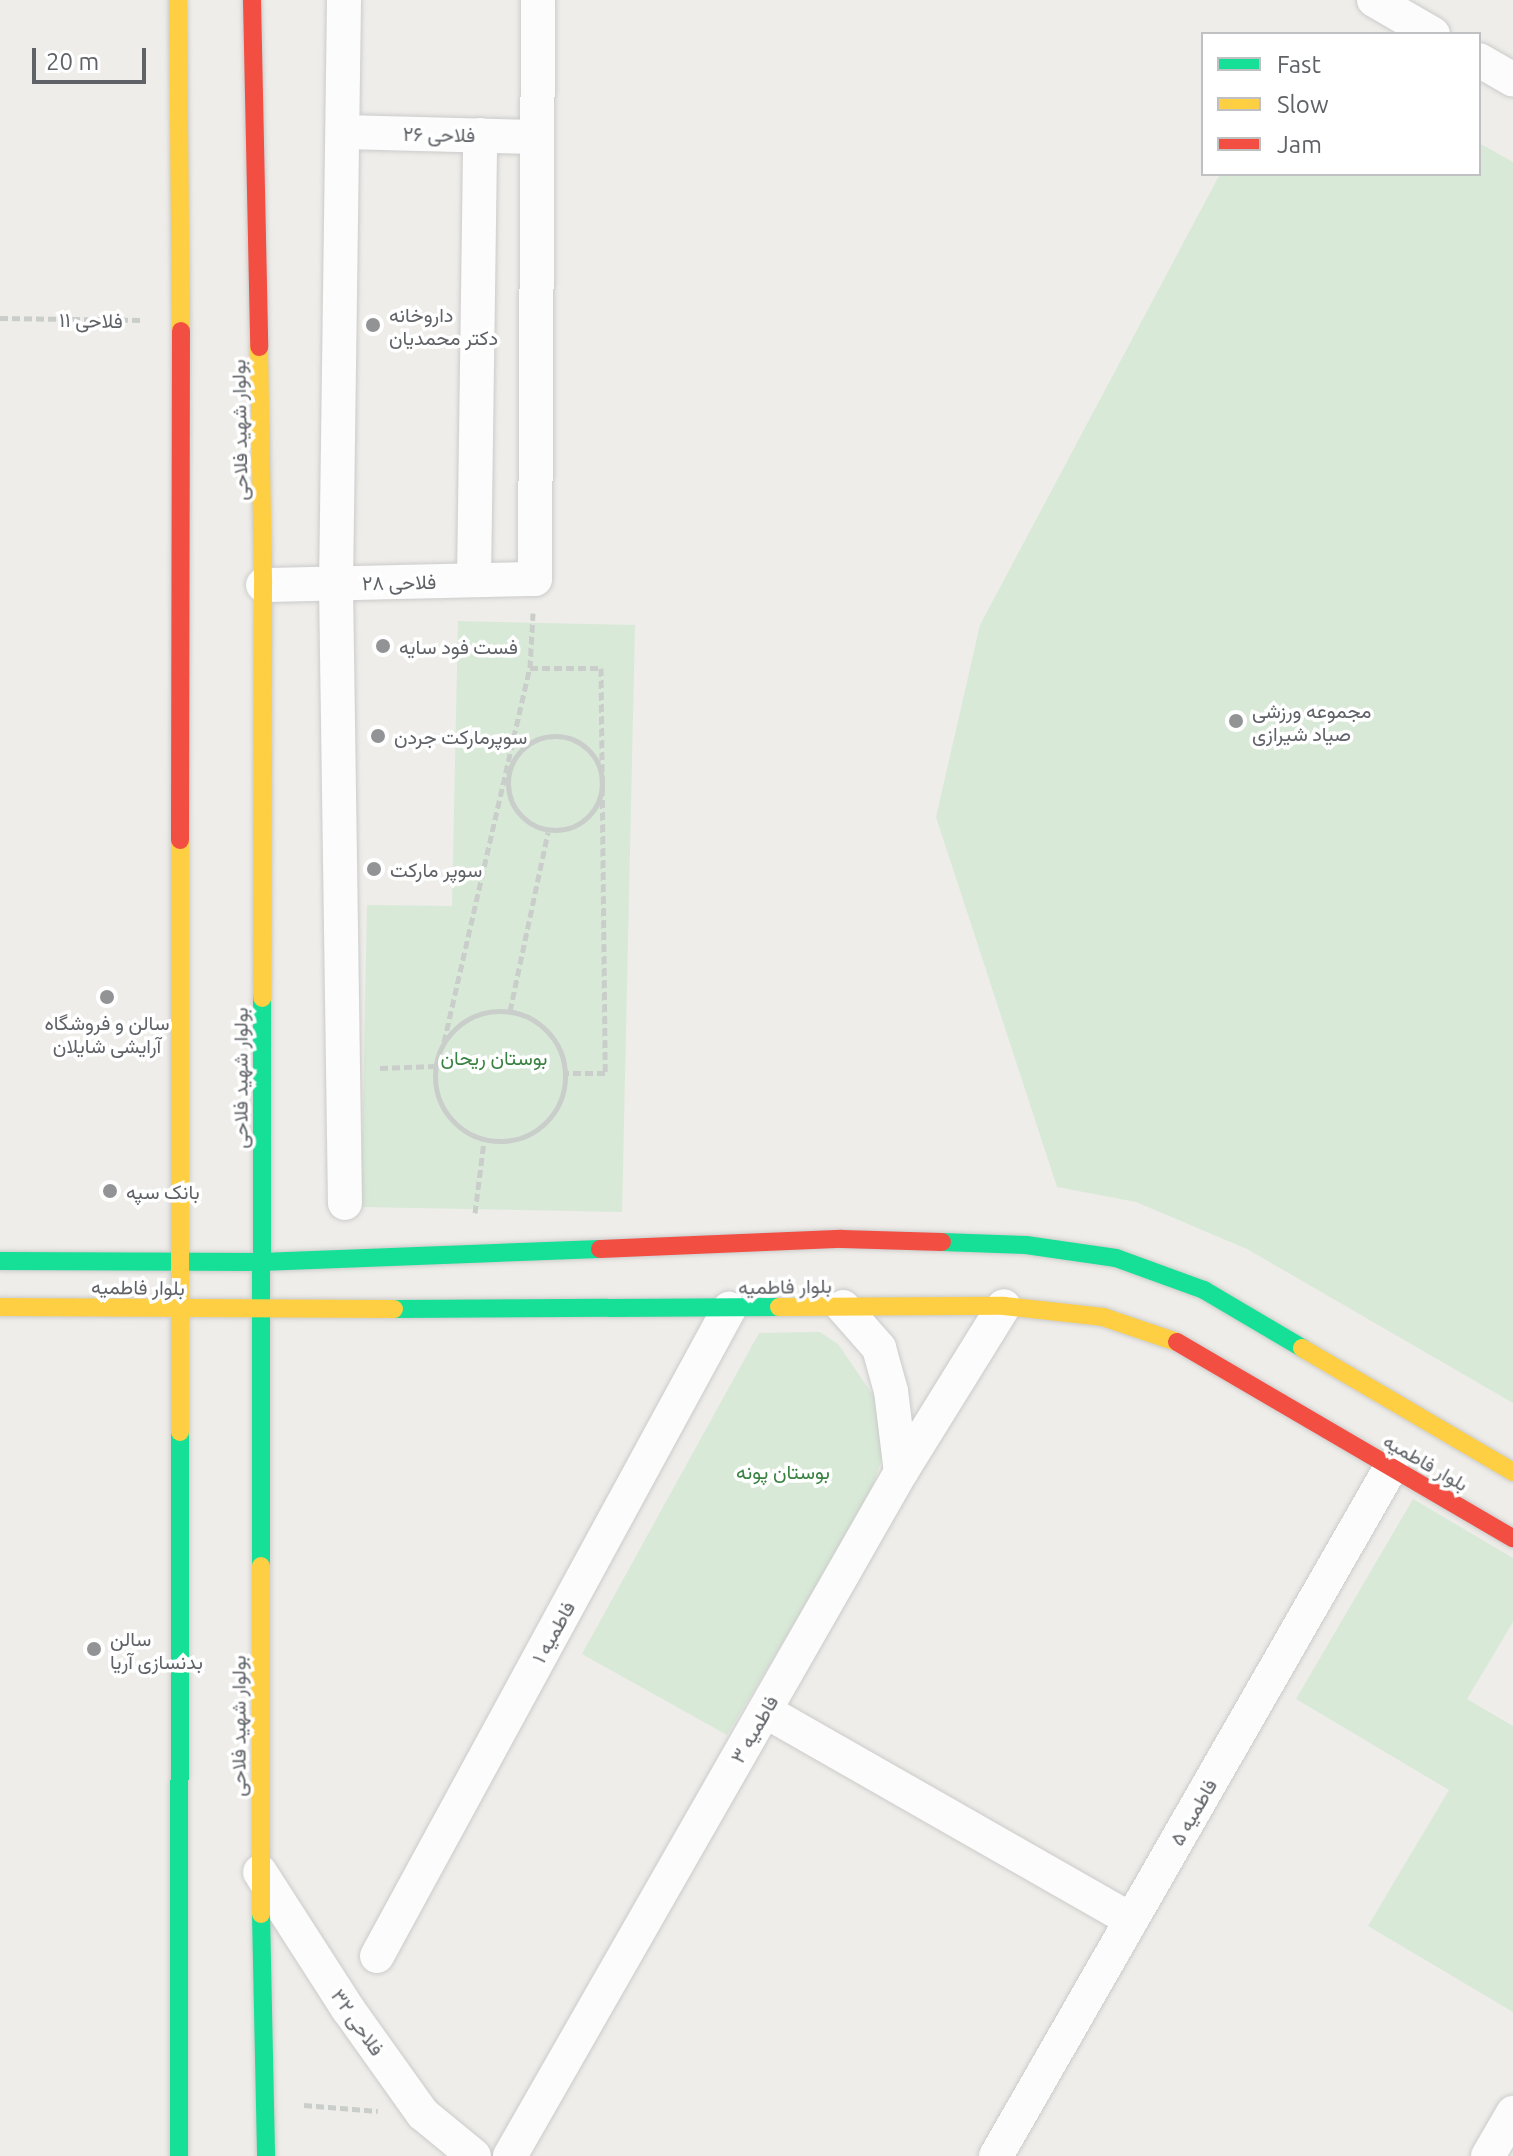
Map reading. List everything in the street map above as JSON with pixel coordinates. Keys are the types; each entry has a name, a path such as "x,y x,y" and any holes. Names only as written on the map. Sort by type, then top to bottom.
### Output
{"main road":[{"path":"178,0 181,321 179,2156"},
{"name":"بولوار شهید فلاحی","path":"252,0 263,585 260,1872 266,2156"},
{"name":"بلوار فاطمیه","path":"0,1261 261,1262 842,1239 1026,1245 1116,1258 1204,1290 1513,1472"},
{"name":"بلوار فاطمیه","path":"0,1307 262,1310 1004,1306 1103,1317 1180,1343 1513,1538"}],"street":[{"path":"344,0 336,584 345,1203"},
{"path":"535,579 538,0"},
{"path":"1374,0 1430,32"},
{"path":"1481,61 1513,80"},
{"name":"فلاحی ۲۶","path":"343,132 535,137"},
{"path":"474,580 480,135"},
{"name":"فلاحی ۲۸","path":"263,585 535,579"},
{"name":"فاطمیه ۳","path":"510,2156 901,1472 1004,1306"},
{"path":"843,1307 879,1348 891,1391 901,1472"},
{"name":"فاطمیه ۱","path":"377,1956 729,1309"},
{"name":"فاطمیه ۵","path":"996,2156 1391,1467"},
{"path":"765,1711 1131,1920"},
{"name":"فلاحی ۳۲","path":"260,1872 348,2009 423,2114 474,2156"},
{"path":"1488,2156 1513,2113"}],"path":[{"name":"فلاحی ۱۱","path":"0,318 181,321"},
{"path":"444,1042 461,1023 484,1012 510,1011 534,1020 553,1037 564,1061 564,1086 556,1110 538,1129 515,1140 484,1141 465,1132 447,1115 436,1091 435,1066 444,1042 530,668 535,579"},
{"path":"530,668 601,668 605,1073 564,1073"},
{"path":"561,735 594,753 604,790 585,822 548,832 516,813 506,777 525,745 561,735"},
{"path":"510,1011 548,832"},
{"path":"343,1070 435,1066"},
{"path":"470,1254 484,1141"},
{"path":"267,2103 423,2114"}],"green space":[{"name":"مجموعه ورزشی صیاد شیرازی","path":"1481,144 1513,162 1513,1403 1247,1249 1136,1202 1057,1187 936,817 980,625 1219,176 1481,176"},
{"name":"بوستان ریحان","path":"458,621 635,625 622,1212 361,1207 367,905 452,906"},
{"name":"بوستان پونه","path":"820,1332 838,1344 879,1404 885,1431 881,1461 868,1500 727,1735 582,1654 759,1333"},
{"path":"1413,1499 1513,1558 1513,1622 1467,1699 1513,1726 1513,2012 1368,1926 1449,1790 1296,1699"}],"traffic: fast":[{"path":"261,1566 262,998"},
{"path":"942,1242 1026,1245 1116,1258 1204,1290 1302,1348"},
{"path":"0,1261 261,1262 600,1249"},
{"path":"394,1309 779,1307"},
{"path":"179,2156 180,1432"},
{"path":"261,1914 266,2156"}],"traffic: slow":[{"path":"178,0 181,331"},
{"path":"259,347 263,585 262,998"},
{"path":"180,840 180,1432"},
{"path":"779,1307 1004,1306 1103,1317 1177,1342"},
{"path":"0,1307 394,1309"},
{"path":"1302,1348 1513,1472"},
{"path":"261,1566 261,1914"}],"traffic: jam":[{"path":"252,0 259,347"},
{"path":"180,840 181,331"},
{"path":"600,1249 842,1239 942,1242"},
{"path":"1177,1342 1513,1538"}],"place":[{"name":"داروخانه دکتر محمدیان","path":"373,325"},
{"name":"فست فود سایه","path":"383,646"},
{"name":"مجموعه ورزشی صیاد شیرازی","path":"1236,721"},
{"name":"سوپرمارکت جردن","path":"378,736"},
{"name":"سوپر مارکت","path":"374,869"},
{"name":"سالن و فروشگاه آرایشی شایلان","path":"107,997"},
{"name":"بانک سپه","path":"110,1191"},
{"name":"سالن بدنسازی آریا","path":"94,1649"}]}
